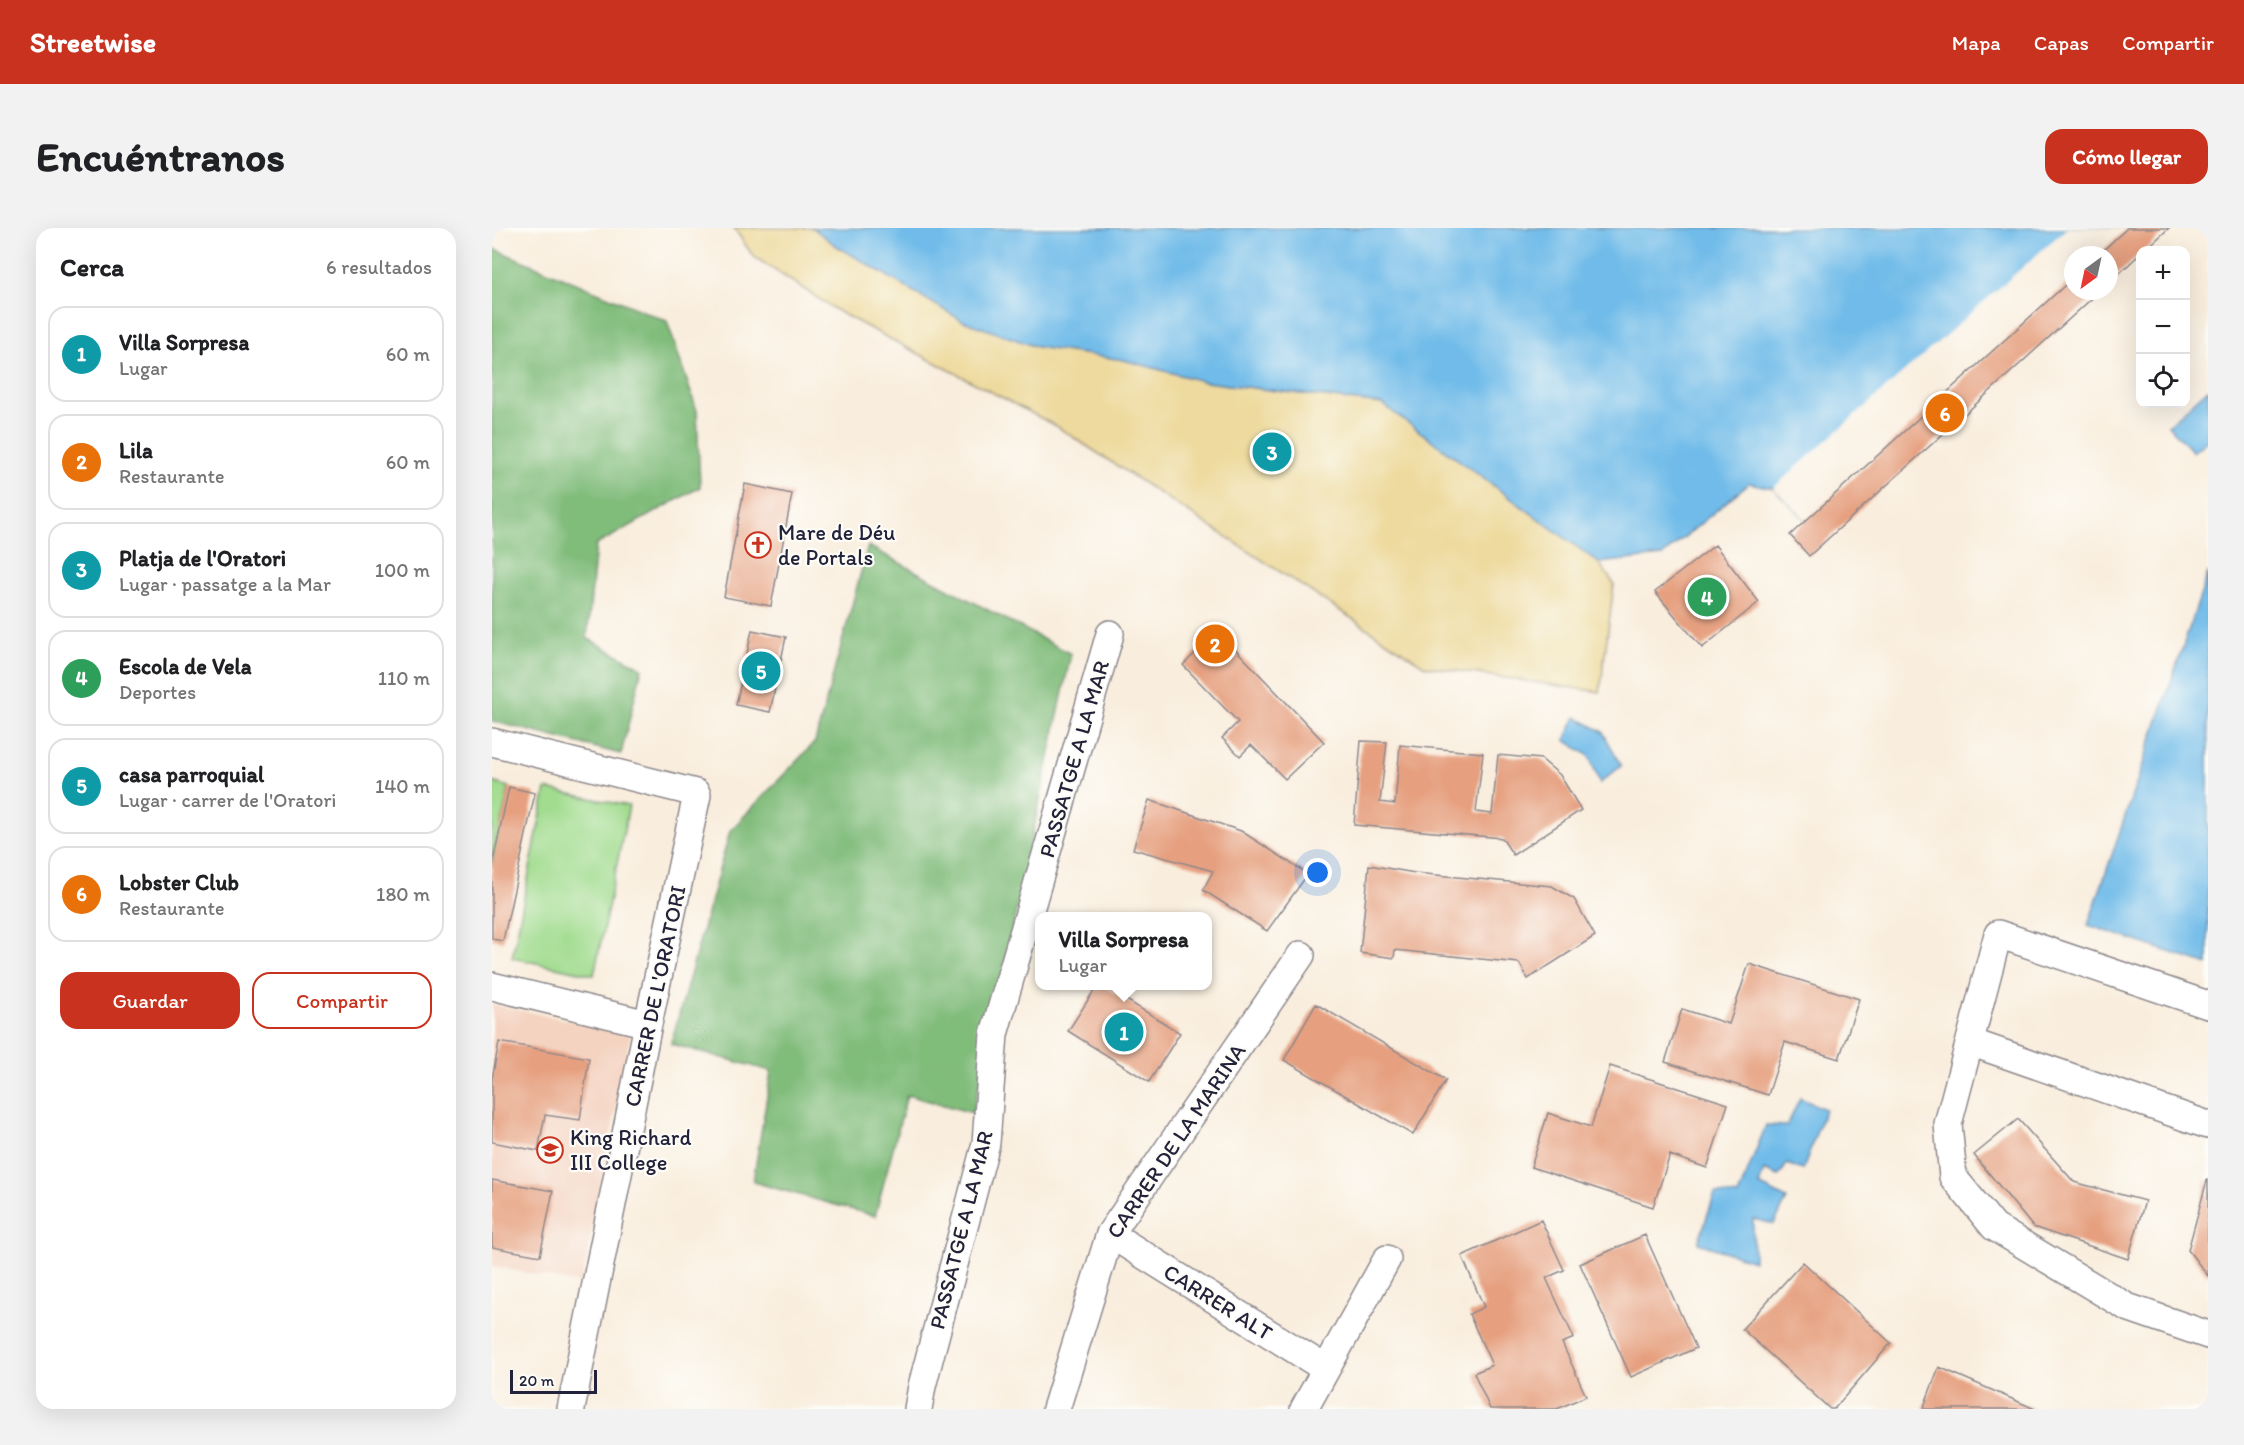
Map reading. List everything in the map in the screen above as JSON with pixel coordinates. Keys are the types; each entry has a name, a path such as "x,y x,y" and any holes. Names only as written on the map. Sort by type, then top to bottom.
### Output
{"street":[{"name":"PASSATGE A LA MAR","path":"918,1409 922,1386 986,1143 994,1034 1110,634"},
{"name":"CARRER DE L'ORATORI","path":"492,742 697,795 648,1024 571,1409"},
{"path":"2208,1005 1998,934 1948,1124 1953,1178 1994,1227 2127,1307 2208,1335"},
{"name":"CARRER DE LA MARINA","path":"1056,1409 1110,1234 1301,955"},
{"path":"492,986 648,1024"},
{"path":"1970,1042 2208,1125"},
{"name":"CARRER ALT","path":"1110,1234 1326,1369"},
{"path":"1304,1409 1387,1259"}],"shaded area":[{"name":"King Richard III College","path":"492,1004 631,1034 581,1284 492,1266"}],"green space":[{"path":"492,248 667,321 697,411 700,487 596,545 587,638 642,668 621,754 492,721"},
{"path":"868,546 1071,654 973,1113 907,1095 875,1216 753,1182 771,1071 671,1044 730,831 815,742"},
{"path":"492,782 509,787 492,866"},
{"path":"546,789 629,806 594,975 512,958"}],"sand":[{"path":"734,228 813,228 835,245 963,321 1037,347 1124,360 1206,382 1382,404 1599,563 1614,584 1600,692 1425,666 1056,426 839,312 753,256"}],"water":[{"path":"813,228 2128,228 2091,246 2064,246 2064,264 1812,526 1773,488 1749,483 1662,556 1599,563 1382,404 1206,382 1124,360 1037,347 963,321 835,245"},
{"path":"2208,389 2208,440 2193,452 2168,425 2187,408 2190,408 2190,405"},
{"path":"2208,573 2208,965 2088,925"},
{"path":"1576,717 1603,732 1621,766 1600,783 1589,756 1565,740"},
{"path":"1800,1098 1825,1109 1803,1170 1787,1164 1779,1176 1764,1170 1759,1185 1787,1199 1774,1224 1753,1219 1754,1261 1698,1243 1715,1193 1738,1196 1766,1125 1787,1126"}],"pier":[{"path":"2067,228 2128,228 2109,246 2064,246 2064,288 1812,526 1773,488"},
{"path":"2158,228 2208,228 2208,283 2190,263 2190,246 2174,246"}],"building":[{"path":"2127,228 2169,228 2149,246 2136,246 2136,258 2118,275 2118,246 2108,246"},
{"path":"2064,286 2064,300 2090,300 1809,556 1790,535"},
{"name":"Mare de Déu de Portals","path":"745,484 792,494 771,606 724,597"},
{"path":"1715,545 1759,602 1702,648 1655,592"},
{"path":"752,630 786,637 770,712 736,705"},
{"path":"1218,631 1324,742 1285,779 1251,745 1240,756 1222,738 1238,722 1183,665"},
{"path":"1361,741 1387,742 1380,802 1395,804 1400,745 1483,753 1476,812 1492,814 1498,755 1541,759 1560,775 1581,810 1513,855 1502,838 1354,825"},
{"path":"509,787 535,793 503,941 492,939 492,866"},
{"path":"1149,800 1241,831 1308,874 1267,931 1203,890 1213,871 1133,849"},
{"path":"1369,865 1415,873 1552,886 1574,899 1595,936 1528,979 1519,963 1395,950 1394,958 1360,953"},
{"path":"1749,964 1859,999 1839,1059 1785,1042 1768,1095 1665,1062 1682,1009 1729,1024"},
{"path":"1094,990 1110,990 1180,1033 1149,1082 1068,1031"},
{"path":"1316,1004 1446,1080 1413,1135 1284,1060"},
{"path":"499,1042 589,1058 580,1120 545,1115 538,1151 492,1142 492,1079"},
{"path":"1610,1066 1728,1104 1707,1168 1670,1155 1653,1207 1531,1167 1548,1113 1591,1127"},
{"path":"2018,1119 2074,1182 2145,1201 2128,1259 2033,1227 1974,1155"},
{"path":"492,1180 553,1191 540,1256 492,1247"},
{"path":"2208,1180 2208,1276 2188,1250"},
{"path":"1541,1220 1564,1270 1546,1278 1574,1338 1562,1343 1586,1396 1557,1409 1490,1409 1474,1373 1492,1365 1469,1314 1484,1307 1462,1256"},
{"path":"1645,1235 1696,1348 1631,1377 1580,1264"},
{"path":"1803,1262 1891,1343 1834,1409 1830,1409 1742,1329"},
{"path":"1939,1367 2035,1409 1923,1409"}],"place":[{"name":"Lobster Club","path":"1945,413"},
{"name":"Platja de l'Oratori","path":"1272,452"},
{"name":"Mare de Déu de Portals","path":"758,545"},
{"name":"Escola de Vela","path":"1707,597"},
{"name":"Lila","path":"1215,644"},
{"name":"casa parroquial","path":"761,671"},
{"name":"Villa Sorpresa","path":"1124,1032"},
{"name":"King Richard III College","path":"550,1150"}]}
